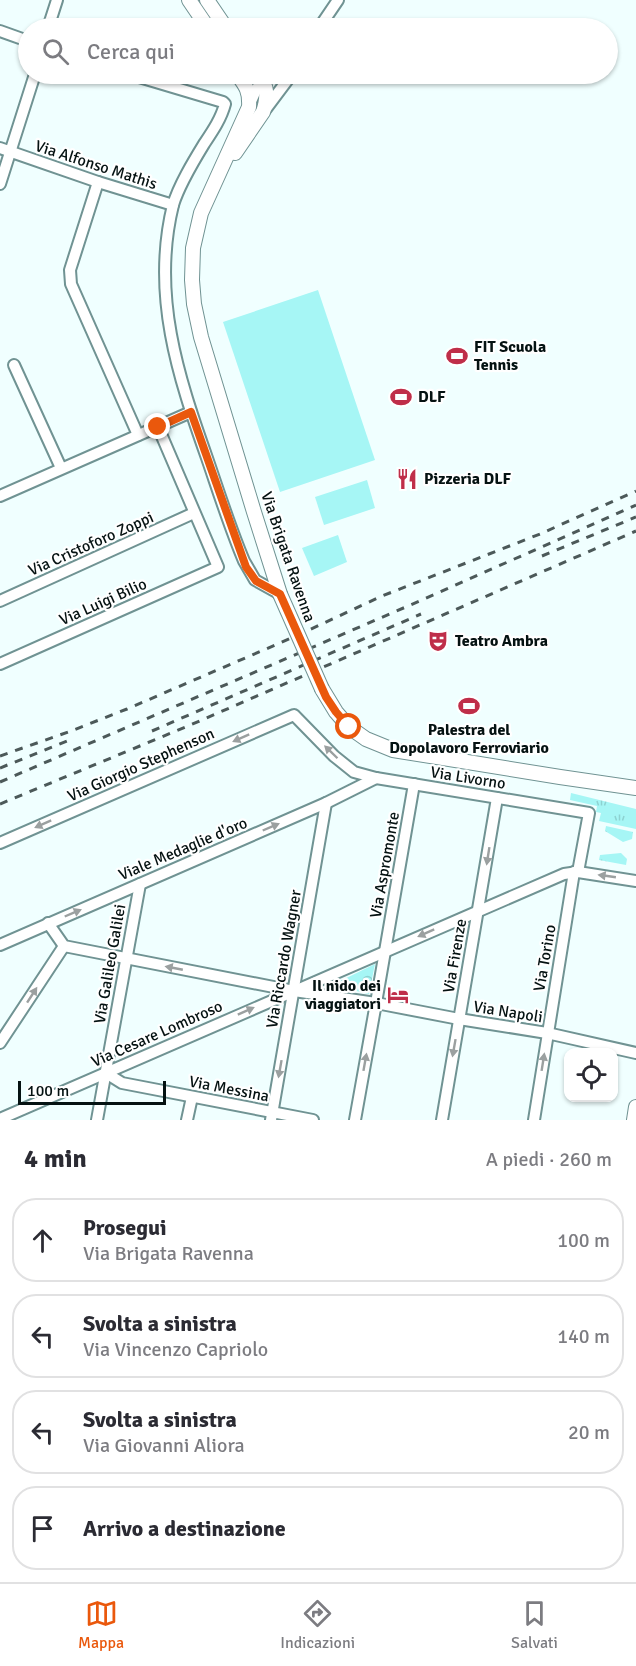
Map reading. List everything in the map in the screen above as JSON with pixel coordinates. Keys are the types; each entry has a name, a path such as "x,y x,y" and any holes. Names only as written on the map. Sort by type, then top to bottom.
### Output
{"main road":[{"path":"189,0 201,18"},
{"path":"207,0 219,18"},
{"path":"218,177 249,107 250,97 244,84"},
{"path":"218,177 263,112 267,94 265,84"},
{"name":"Via Brigata Ravenna","path":"218,177 201,213 193,248 194,304 201,337 280,594 332,708 349,727 366,739 393,750 636,788"},
{"name":"Via Brigata Ravenna","path":"560,777 636,798"},
{"path":"634,1120 636,1107"}],"street":[{"path":"51,18 57,0"},
{"path":"326,18 338,0"},
{"path":"0,31 18,37"},
{"path":"0,184 5,151 30,84"},
{"path":"162,84 224,103 225,106 192,163 173,205 165,251 165,301 175,354 191,412 246,567 256,581 280,594"},
{"path":"249,107 260,84"},
{"path":"263,112 284,84"},
{"name":"Via Alfonso Mathis","path":"5,151 173,205"},
{"path":"98,182 70,270 71,285 138,435"},
{"path":"14,365 61,468"},
{"path":"0,496 191,412"},
{"path":"158,427 194,513"},
{"name":"Via Luigi Bilio","path":"0,664 218,567 194,513"},
{"name":"Via Cristoforo Zoppi","path":"0,601 194,513"},
{"name":"Via Livorno","path":"294,715 334,756 354,772 376,778 589,813"},
{"name":"Via Giorgio Stephenson","path":"0,843 294,715"},
{"name":"Viale Medaglie d'oro","path":"0,945 326,803 376,778"},
{"name":"Via Aspromonte","path":"376,1003 414,784"},
{"name":"Via Firenze","path":"442,1120 497,798"},
{"name":"Via Riccardo Wagner","path":"272,1117 326,803"},
{"name":"Via Torino","path":"534,1120 576,872 589,813"},
{"path":"385,951 564,874 576,872 636,881"},
{"name":"Via Galileo Galilei","path":"97,1120 140,884"},
{"path":"48,923 64,946 294,991"},
{"path":"0,1043 64,946"},
{"name":"Via Cesare Lombroso","path":"0,1119 385,951"},
{"name":"Via Napoli","path":"294,991 376,1003 547,1034 636,1053"},
{"path":"356,1120 376,1003"},
{"name":"Via Messina","path":"106,1073 122,1083 192,1097 272,1117 313,1120"},
{"path":"187,1120 192,1097"}],"green space":[{"path":"318,290 375,460 280,492 223,322"},
{"path":"367,480 375,508 324,525 315,497"},
{"path":"338,535 347,562 314,576 302,548"},
{"path":"571,793 636,809 636,829 599,821 601,813 596,812 597,806 570,800"},
{"path":"606,826 633,832 632,839 623,842 605,831"},
{"path":"621,853 627,859 626,865 599,860 600,855"},
{"path":"375,964 369,994 332,985"}],"railway":[{"path":"0,756 127,709 382,596 540,534 636,491"},
{"path":"0,782 636,505"},
{"path":"542,556 636,517"},
{"path":"0,804 188,726 636,531"},
{"path":"152,731 421,614"},
{"path":"0,768 72,739"}],"place":[{"name":"FIT Scuola Tennis","path":"457,356"},
{"name":"DLF","path":"401,397"},
{"name":"Pizzeria DLF","path":"407,479"},
{"name":"Teatro Ambra","path":"438,641"},
{"name":"Palestra del Dopolavoro Ferroviario","path":"469,706"},
{"name":"Il nido dei viaggiatori","path":"398,995"}],"route":[{"path":"158,427 191,412 246,567 256,581 280,594 326,697 349,727"}]}
